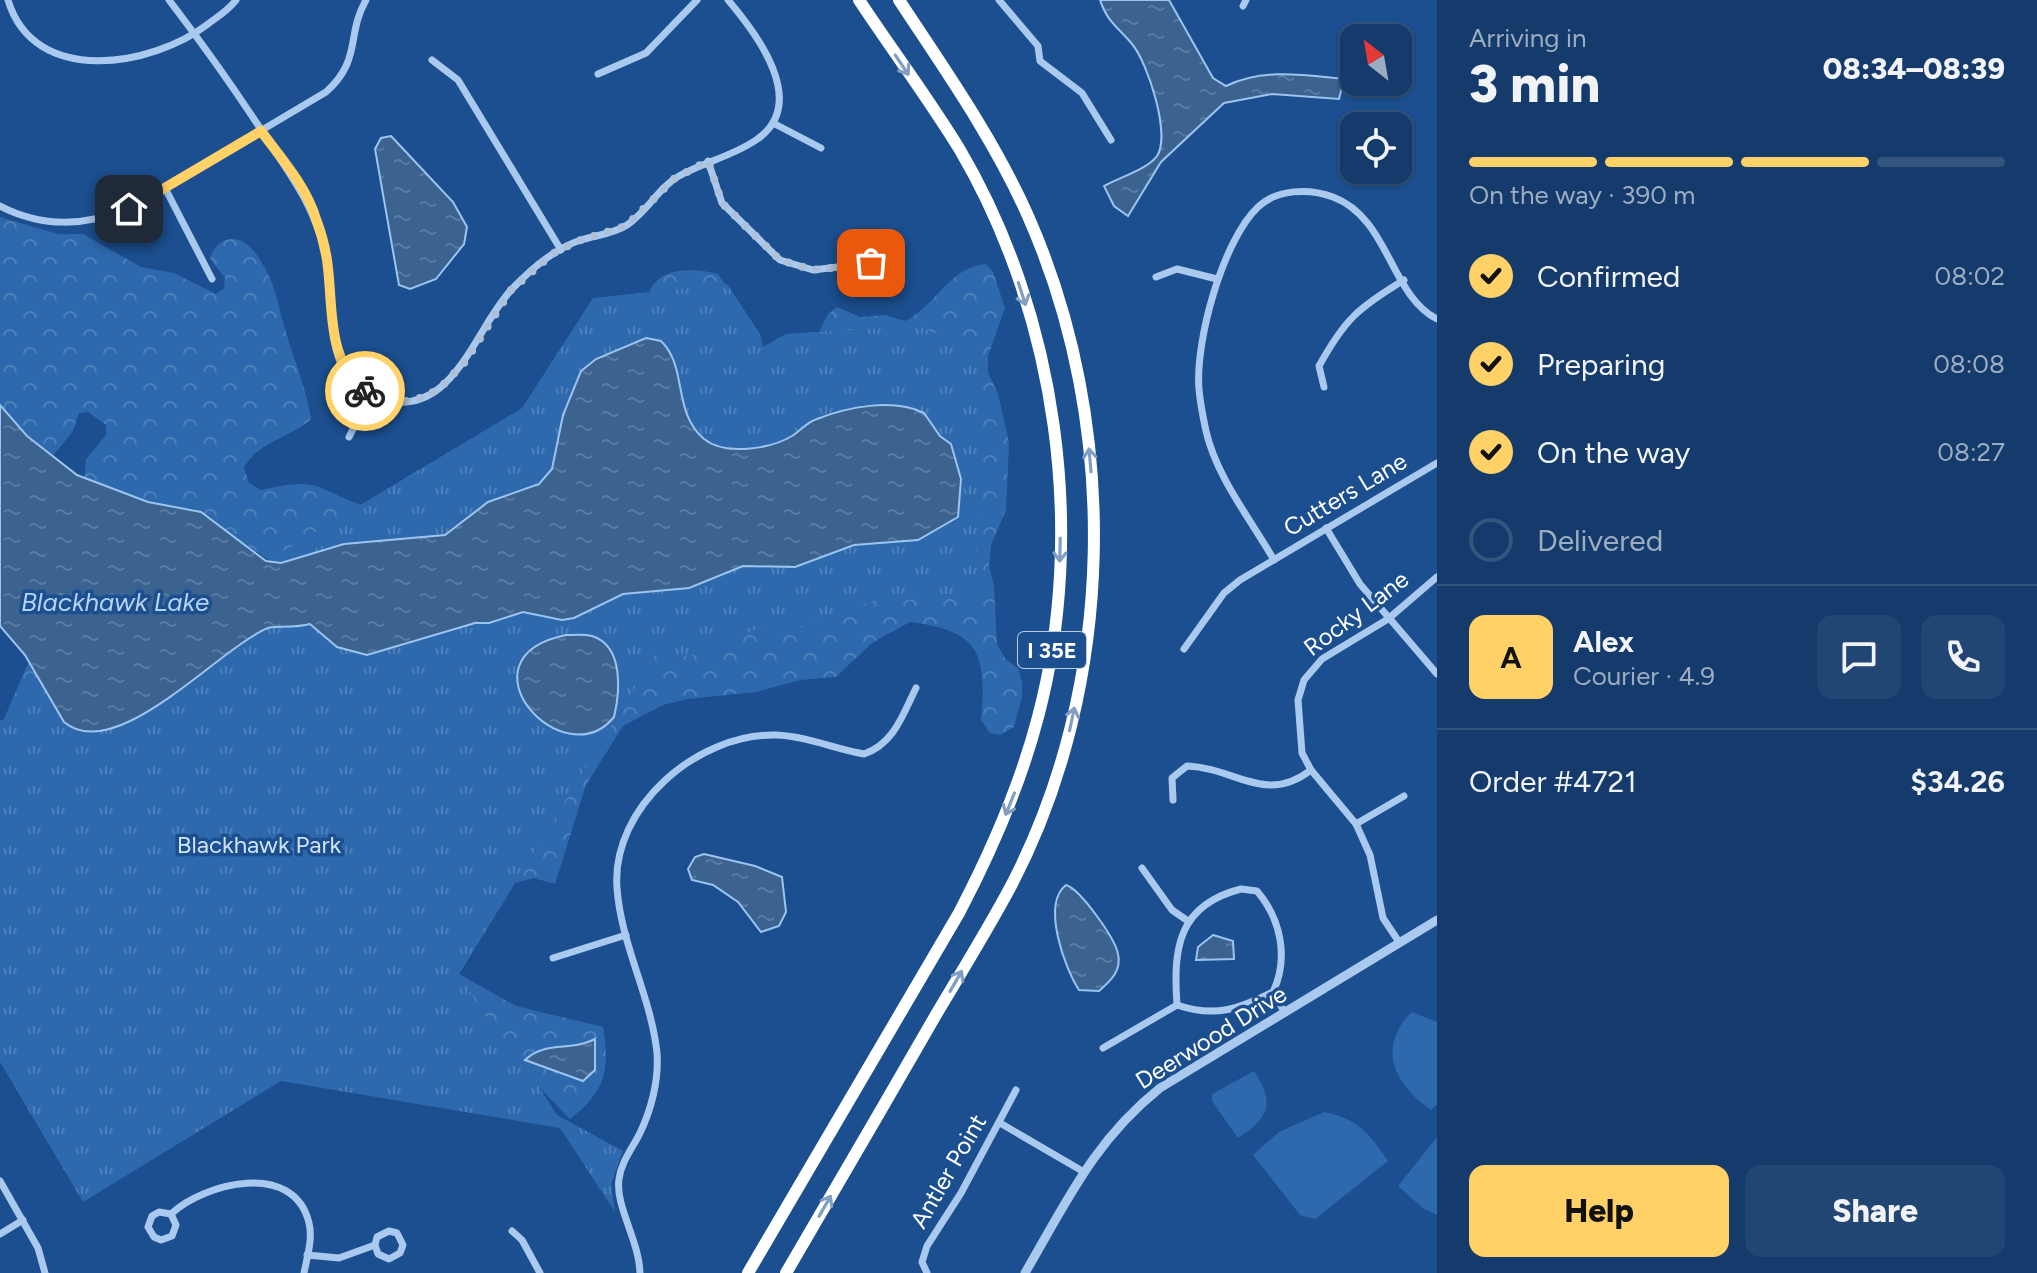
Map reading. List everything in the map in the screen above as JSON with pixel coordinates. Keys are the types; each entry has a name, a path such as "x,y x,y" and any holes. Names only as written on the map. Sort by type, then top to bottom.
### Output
{"highway":[{"name":"I 35E","path":"748,1273 959,913 990,854 1016,788 1039,716 1052,651 1059,585 1061,519 1055,439 1044,374 1015,271 960,151 859,0"},
{"name":"I 35E","path":"786,1273 1012,884 1045,808 1070,729 1092,593 1094,524 1090,454 1078,372 1052,279 1028,215 987,135 899,0"}],"street":[{"path":"8,0 18,22 32,38 68,58 120,61 146,56 195,34 236,0"},
{"path":"169,0 231,81 261,131 297,180 315,215 327,259 337,353 349,378 370,396 396,403 425,397 441,387 465,362 511,290 561,250 578,241 626,226 675,178 758,140 773,123 780,96 775,70 728,0"},
{"path":"0,206 42,222 73,224 117,214 165,188 326,92 341,79 352,55 360,10 366,0"},
{"path":"598,74 646,53 697,0"},
{"path":"999,0 1038,46 1040,61 1082,93 1111,140"},
{"path":"432,60 458,80 561,250"},
{"path":"773,123 821,148"},
{"path":"708,161 722,203 780,260 813,270 871,263"},
{"path":"165,188 212,279"},
{"path":"1274,560 1227,480 1207,434 1199,387 1202,346 1217,279 1231,248 1257,207 1277,194 1303,191 1333,197 1358,212 1423,311 1437,319"},
{"path":"1156,277 1177,269 1217,279"},
{"path":"1324,387 1319,366 1341,327 1362,306 1404,280"},
{"path":"349,437 370,396"},
{"name":"Cutters Lane","path":"1184,649 1224,593 1437,463"},
{"path":"1326,528 1360,584 1437,674"},
{"name":"Rocky Lane","path":"1399,942 1383,918 1370,855 1356,824 1311,770 1299,737 1298,700 1304,680 1322,659 1388,619 1437,577"},
{"path":"640,1273 637,1245 621,1204 618,1181 623,1163 650,1108 657,1056 652,1019 626,935 617,885 622,845 640,809 667,778 711,749 750,737 795,736 839,750 871,752 884,745 895,732 916,688"},
{"path":"1173,800 1172,778 1187,766 1274,788 1293,784 1311,770"},
{"path":"1356,824 1404,796"},
{"path":"1142,868 1172,910 1188,921"},
{"path":"1103,1048 1177,1005 1218,1014 1242,1008 1273,992 1283,959 1275,919 1257,891 1241,889 1220,894 1188,921 1176,959 1177,1005"},
{"name":"Deerwood Drive","path":"1025,1273 1109,1134 1160,1088 1437,920"},
{"path":"553,958 626,935"},
{"path":"1273,992 1285,1013"},
{"name":"Antler Point","path":"927,1273 922,1262 927,1246 1000,1123 1016,1090"},
{"path":"1000,1123 1084,1172"},
{"path":"0,1181 38,1248 45,1273"},
{"path":"171,1214 176,1225 172,1236 165,1240 154,1237 148,1227 152,1216 163,1212 171,1214 223,1185 255,1184 278,1189 294,1198 305,1213 310,1237 304,1273"},
{"path":"0,1234 23,1220"},
{"path":"389,1231 400,1236 403,1245 400,1253 389,1259 378,1254 375,1245 377,1237 389,1231"},
{"path":"512,1231 522,1240 540,1273"},
{"path":"307,1255 339,1258 375,1245"}],"green space":[{"path":"0,217 58,234 83,234 141,267 174,273 216,294 224,288 225,278 210,259 213,252 220,243 231,239 248,245 272,284 311,419 250,459 244,468 249,483 261,490 309,485 368,505 409,475 433,493 273,563 194,509 160,506 84,480 86,459 106,435 106,425 88,412 79,413 73,431 52,457 10,419 0,405"},
{"name":"Blackhawk Park","path":"986,264 993,272 1005,308 988,356 988,372 998,394 1009,442 1006,510 991,545 989,566 994,586 997,644 1006,660 1018,668 1022,681 1022,697 1014,727 1000,735 990,733 981,720 980,662 965,639 933,626 910,622 872,643 836,677 800,680 756,692 687,699 663,705 623,726 586,785 555,884 534,878 515,883 459,974 516,1006 603,1027 606,1056 603,1079 591,1099 570,1119 528,1076 0,1015 0,728 29,661 60,717 871,408 649,293 654,284 669,274 688,270 718,274 760,334 763,347 786,334 819,332 828,314 837,307 860,317 885,315 905,321 926,306 952,279 973,267"},
{"name":"Blackhawk Park","path":"727,284 760,334 763,347 786,334 919,326 980,353 976,561 987,597 872,601 807,627 757,629 691,656 656,653 459,974 504,1047 512,1045 557,1115 623,1151 611,1184 615,1212 560,1128 281,1081 83,1202 0,1062 0,721 522,408 593,298"},
{"path":"1412,1012 1437,1022 1437,1104 1431,1110 1407,1089 1394,1065 1392,1052 1395,1039"},
{"path":"1254,1071 1265,1092 1266,1109 1257,1123 1238,1138 1212,1101 1212,1094"},
{"path":"1324,1112 1345,1118 1362,1129 1388,1161 1315,1219 1300,1215 1253,1155 1279,1132"},
{"path":"1437,1137 1437,1215 1424,1209 1398,1186"}],"water":[{"path":"1100,0 1169,0 1213,78 1226,86 1269,75 1340,79 1339,99 1272,94 1224,103 1161,162 1128,216 1114,206 1104,186 1153,161 1161,146 1161,132 1156,99 1145,67 1132,44"},
{"path":"391,136 453,202 467,227 464,244 436,279 410,289 399,285 375,149 381,138"},
{"name":"Blackhawk Lake","path":"646,338 661,341 675,363 683,403 694,428 704,439 724,448 748,449 783,441 813,420 856,408 898,406 924,413 940,436 951,444 961,479 958,517 918,540 854,545 795,567 743,566 689,588 623,594 574,618 562,620 523,612 367,655 337,647 310,624 268,628 248,639 168,699 139,717 111,729 86,731 64,722 25,655 0,626 0,405 27,436 77,475 148,502 201,512 266,561 281,563 344,544 445,535 488,502 539,484 552,469 563,415 581,371 596,359"},
{"path":"566,635 592,636 610,649 615,659 618,695 614,717 593,732 569,734 547,724 529,708 519,687 519,666 534,648"},
{"path":"704,854 755,866 782,877 786,912 779,926 761,932 738,902 713,885 692,880 688,869 695,857"},
{"path":"1066,885 1080,895 1096,915 1118,954 1117,971 1099,991 1079,990 1062,953 1055,921 1059,894"},
{"path":"1213,935 1233,941 1234,959 1196,960 1198,947"},
{"path":"595,1039 595,1070 583,1081 525,1060 541,1050"}],"way so far":[{"path":"365,391 370,396 396,403 425,397 441,387 465,362 511,290 552,254 578,241 626,226 675,178 708,161 722,203 780,260 813,270 871,263"}],"route":[{"path":"129,209 261,131 297,180 315,215 327,259 337,353 349,378 365,391"}]}
